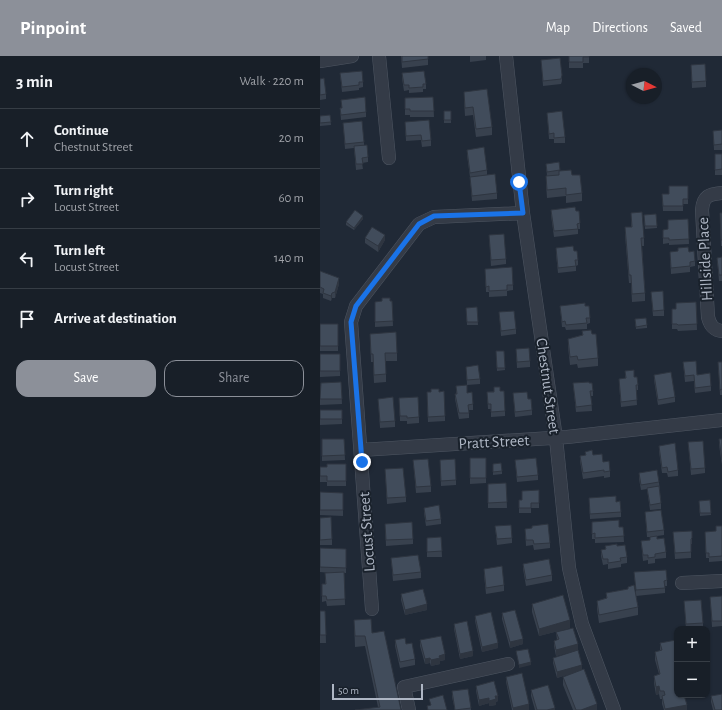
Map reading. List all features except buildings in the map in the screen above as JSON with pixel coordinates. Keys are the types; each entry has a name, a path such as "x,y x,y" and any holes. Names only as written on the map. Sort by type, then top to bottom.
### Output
{"street":[{"path":"320,61 352,56"},
{"path":"379,56 389,158"},
{"name":"Chestnut Street","path":"506,56 523,213 556,438 569,568 582,624 614,710"},
{"name":"Hillside Place","path":"722,193 711,194 706,198 703,202 702,210 708,317 713,328 722,331"},
{"name":"Locust Street","path":"372,609 351,322 356,306 419,224 434,216 523,213"},
{"name":"Pratt Street","path":"361,450 556,438 722,420"},
{"path":"682,583 722,581"},
{"path":"409,710 404,686 508,664"}],"route":[{"path":"362,462 351,322 356,306 419,224 434,216 523,213 519,182"}]}
